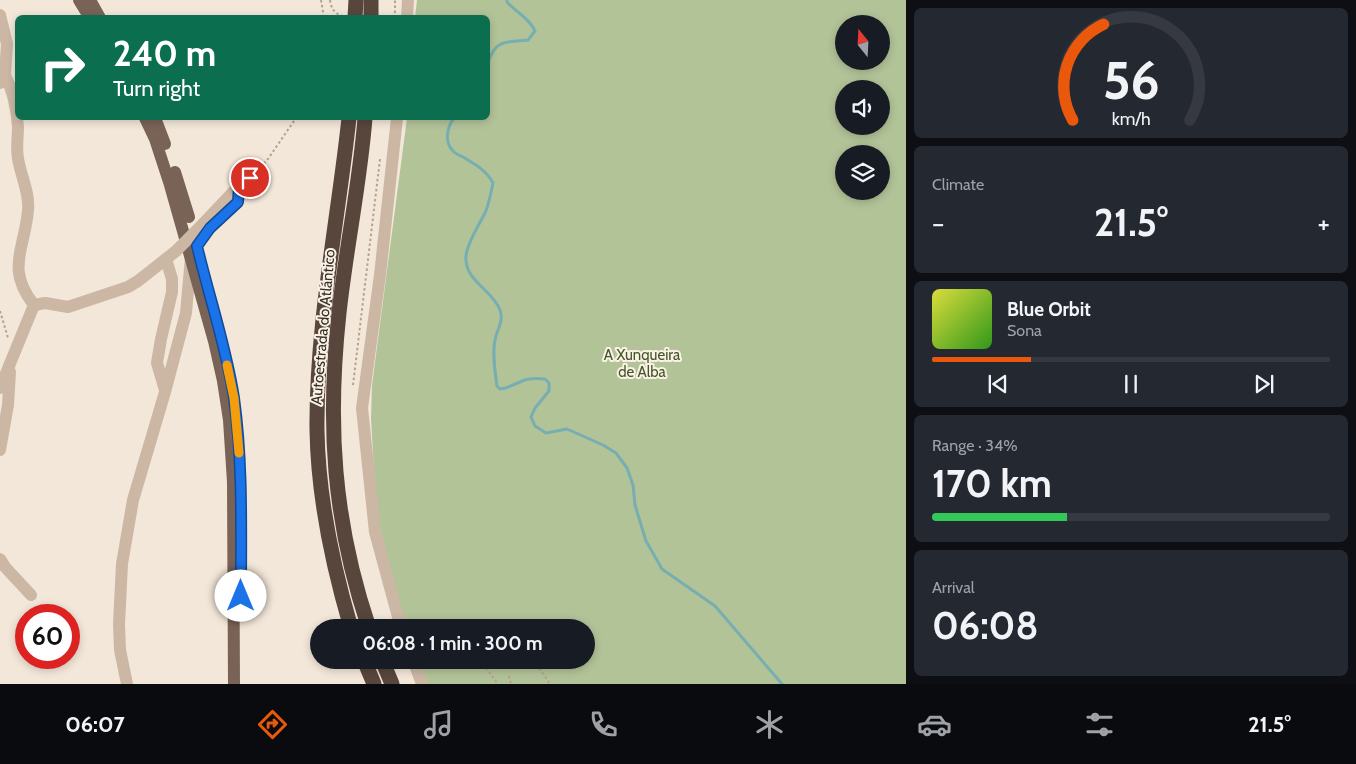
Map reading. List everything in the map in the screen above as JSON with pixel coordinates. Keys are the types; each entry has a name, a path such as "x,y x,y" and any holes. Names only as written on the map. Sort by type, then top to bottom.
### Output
{"highway":[{"path":"356,0 356,15"},
{"path":"371,0 371,15"},
{"name":"Autoestrada do Atlántico","path":"348,619 329,537 320,477 317,431 318,377 322,328 349,120"},
{"name":"Autoestrada do Atlántico","path":"365,120 339,312 332,387 334,457 344,535 356,588 366,619"},
{"path":"368,669 374,684"},
{"path":"386,669 392,684"}],"main road":[{"path":"79,0 88,15"},
{"path":"90,0 98,15"},
{"path":"146,120 155,139 194,251 225,353 234,398 240,456 242,684"},
{"path":"156,120 181,190 229,420 233,482 234,684"}],"street":[{"path":"407,15 408,0"},
{"path":"0,15 7,44 3,79 11,86 15,107"},
{"path":"17,120 17,156 28,209 18,262 19,275 27,296 34,305"},
{"path":"397,120 380,275 362,408 374,532 398,619"},
{"path":"34,305 45,303 68,307 128,287 171,255 239,186 250,178"},
{"path":"127,684 120,650 119,624 122,564 133,500 186,314 194,251 210,228 238,202 239,186"},
{"path":"165,392 157,363 172,292 171,255"},
{"path":"0,388 34,305"},
{"path":"0,450 8,405 12,357"},
{"path":"0,559 31,595"},
{"path":"416,669 422,684"}],"path":[{"path":"321,0 324,15"},
{"path":"330,0 331,6 338,15"},
{"path":"394,15 395,0"},
{"path":"250,178 268,159 295,120"},
{"path":"353,385 381,156"},
{"path":"0,311 12,357"},
{"path":"487,669 498,684"},
{"path":"540,669 550,684"},
{"path":"508,676 511,684"}],"green space":[{"name":"A Xunqueira de Alba","path":"417,0 906,0 906,684 427,684 421,669 595,669 595,619 403,619 385,555 376,505 371,419 372,385 407,120 490,120 490,15 415,15"}],"waterway":[{"path":"490,57 499,45 528,40 535,31 530,23 507,0"},
{"path":"453,120 448,134 450,147 455,153 480,168 493,183 486,210 471,240 466,256 469,272 491,296 501,314 494,351 497,386 500,389 526,380 535,378 545,379 549,383 549,391 535,408 531,417 535,426 546,433 567,429 616,453 627,468 633,485 635,505 646,541 662,569 715,606 782,684"}],"slow traffic":[{"path":"227,365 234,398 239,453"}],"route":[{"path":"241,596 241,466 234,398 225,353 197,246 210,228 238,202 239,186 250,178"}]}
